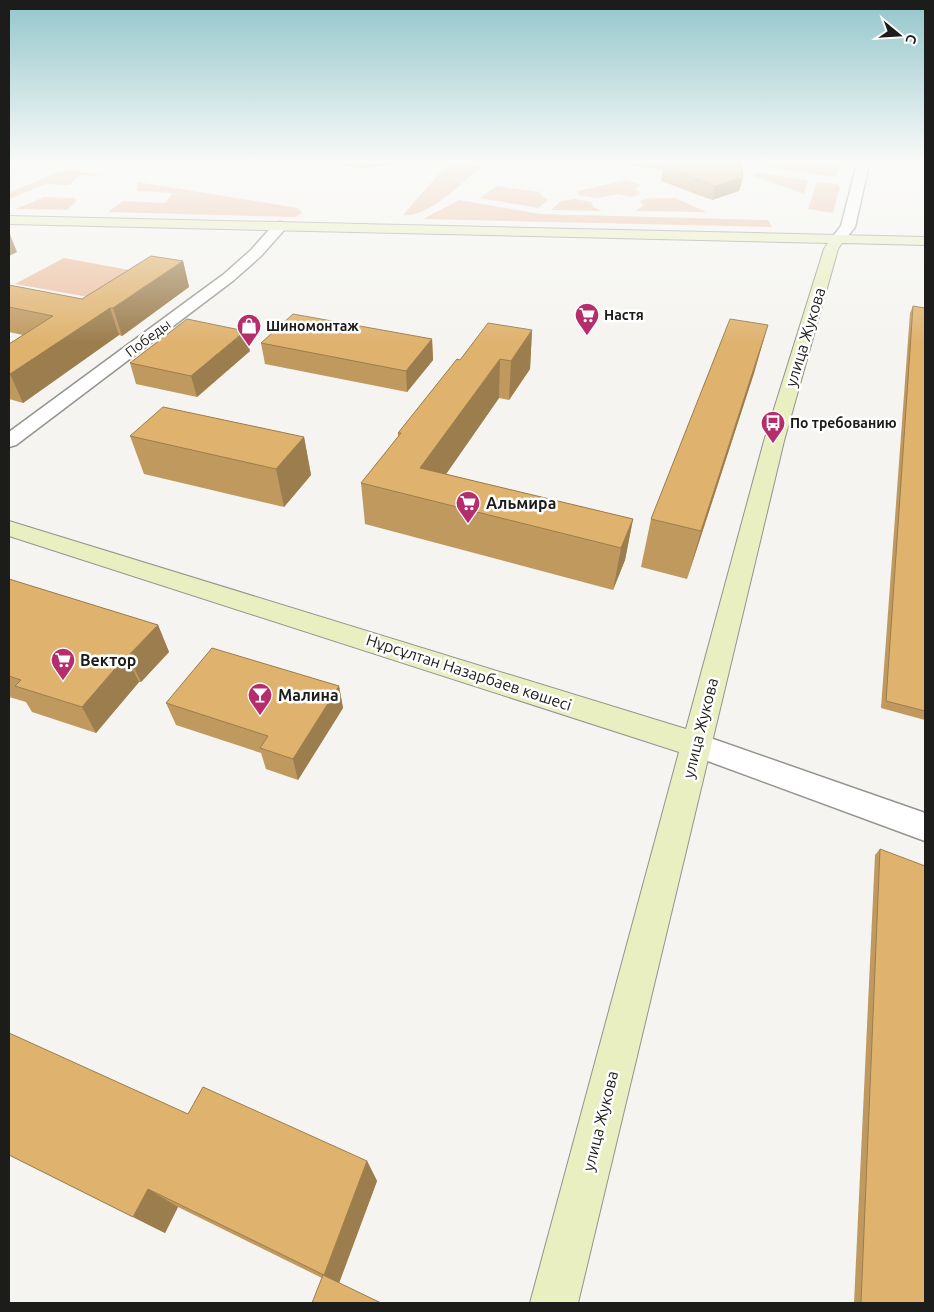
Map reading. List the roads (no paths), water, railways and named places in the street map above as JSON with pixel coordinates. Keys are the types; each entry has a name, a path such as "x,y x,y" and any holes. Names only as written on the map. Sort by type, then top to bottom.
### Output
{"main road":[{"path":"47,221 925,241"},
{"name":"улица Жукова","path":"554,1303 774,441 832,247 838,239"},
{"name":"Нұрсұлтан Назарбаев көшесі","path":"9,528 230,596 696,745"}],"street":[{"name":"улица Жукова","path":"838,239 848,227 849,221"},
{"name":"Победы","path":"9,441 68,400 240,268 269,240 280,226"},
{"name":"Нұрсұлтан Назарбаев көшесі","path":"696,745 925,827"}],"place":[{"name":"Настя","path":"587,336"},
{"name":"Шиномонтаж","path":"249,347"},
{"name":"По требованию","path":"773,444"},
{"name":"Альмира","path":"468,524"},
{"name":"Вектор","path":"63,681"},
{"name":"Малина","path":"260,716"}]}
